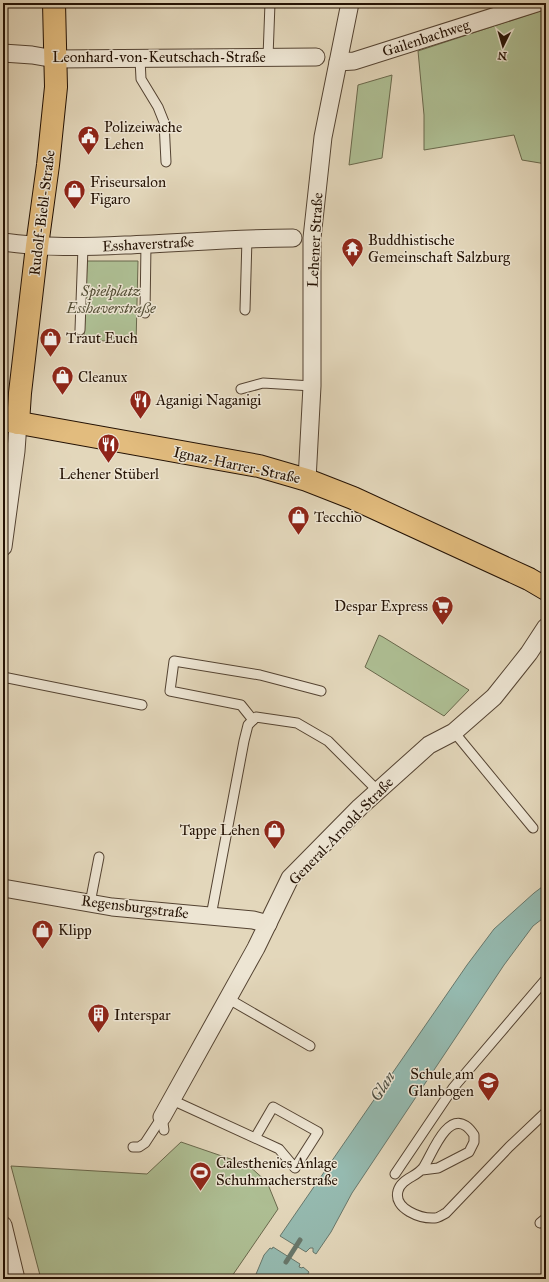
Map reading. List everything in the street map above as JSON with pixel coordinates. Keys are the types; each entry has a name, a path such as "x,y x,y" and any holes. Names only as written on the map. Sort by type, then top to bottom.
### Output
{"main road":[{"name":"Rudolf-Biebl-Straße","path":"10,422 20,393 48,165 56,87 54,3"},
{"name":"Ignaz-Harrer-Straße","path":"10,422 259,466 307,480 353,498 421,528 529,579 546,589"}],"street":[{"name":"Lehener Straße","path":"307,480 312,386 312,238 323,138 350,3"},
{"name":"Gailenbachweg","path":"338,62 354,61 536,3"},
{"name":"Leonhard-von-Keutschach-Straße","path":"3,53 32,55 55,59 316,57"},
{"name":"Esshaverstraße","path":"3,242 37,246 83,247 248,238 293,238"},
{"path":"3,547 16,451 10,422"},
{"name":"General-Arnold-Straße","path":"163,1124 172,1100 268,924 290,878 360,807 429,745 454,732 494,697 529,653 546,627"},
{"name":"Regensburgstraße","path":"3,888 112,907 253,920 268,924"},
{"path":"3,1224 16,1279"}],"lane":[{"path":"268,58 270,3"},
{"path":"140,59 141,79 158,107 164,122 166,162"},
{"path":"246,310 248,238"},
{"path":"145,313 146,244"},
{"path":"80,330 83,247"},
{"path":"240,389 263,383 312,386"},
{"path":"253,720 241,705 170,691 174,662 260,675 321,691"},
{"path":"3,677 142,705"},
{"path":"211,916 244,741 248,725 256,717 297,723 328,741 378,791"},
{"path":"454,732 533,828"},
{"path":"90,903 99,857"},
{"path":"395,1174 453,1088 546,979"},
{"path":"227,998 310,1046"},
{"path":"172,1100 279,1149 294,1168 318,1132 273,1107 255,1138"},
{"path":"422,1170 444,1131 452,1125 460,1123 466,1126 474,1135 474,1142 469,1152 438,1168 422,1170 404,1182 398,1191 398,1199 403,1208 411,1214 436,1218 446,1213 509,1147 546,1112"},
{"path":"133,1147 140,1147 163,1124"}],"green space":[{"path":"546,9 546,164 522,160 514,135 424,150 424,115 418,51"},
{"path":"392,75 382,158 349,165 358,85"},
{"name":"Spielplatz Esshaverstraße","path":"87,261 138,261 136,344 84,339"},
{"path":"379,635 469,690 444,716 365,667"},
{"path":"181,1142 248,1165 267,1182 278,1209 230,1279 41,1279 11,1166 147,1174"}],"water":[{"path":"546,884 546,916 533,926 504,965 352,1193 331,1232 316,1254 313,1252 313,1248 310,1248 306,1252 280,1236 467,965 494,929"},
{"path":"273,1247 300,1264 299,1267 303,1267 309,1272 305,1279 254,1279 264,1255 270,1248 272,1249"}],"waterway":[{"name":"Glan","path":"286,1262 300,1240"}],"place":[{"name":"Polizeiwache Lehen","path":"89,156"},
{"name":"Friseursalon Figaro","path":"75,210"},
{"name":"Buddhistische Gemeinschaft Salzburg","path":"352,268"},
{"name":"Traut Euch","path":"50,358"},
{"name":"Cleanux","path":"63,396"},
{"name":"Aganigi Naganigi","path":"140,420"},
{"name":"Lehener Stüberl","path":"109,464"},
{"name":"Tecchio","path":"298,536"},
{"name":"Despar Express","path":"443,626"},
{"name":"Tappe Lehen","path":"275,850"},
{"name":"Klipp","path":"43,950"},
{"name":"Interspar","path":"99,1034"},
{"name":"Schule am Glanbogen","path":"489,1102"},
{"name":"Calesthenics Anlage Schuhmacherstraße","path":"200,1192"}]}
